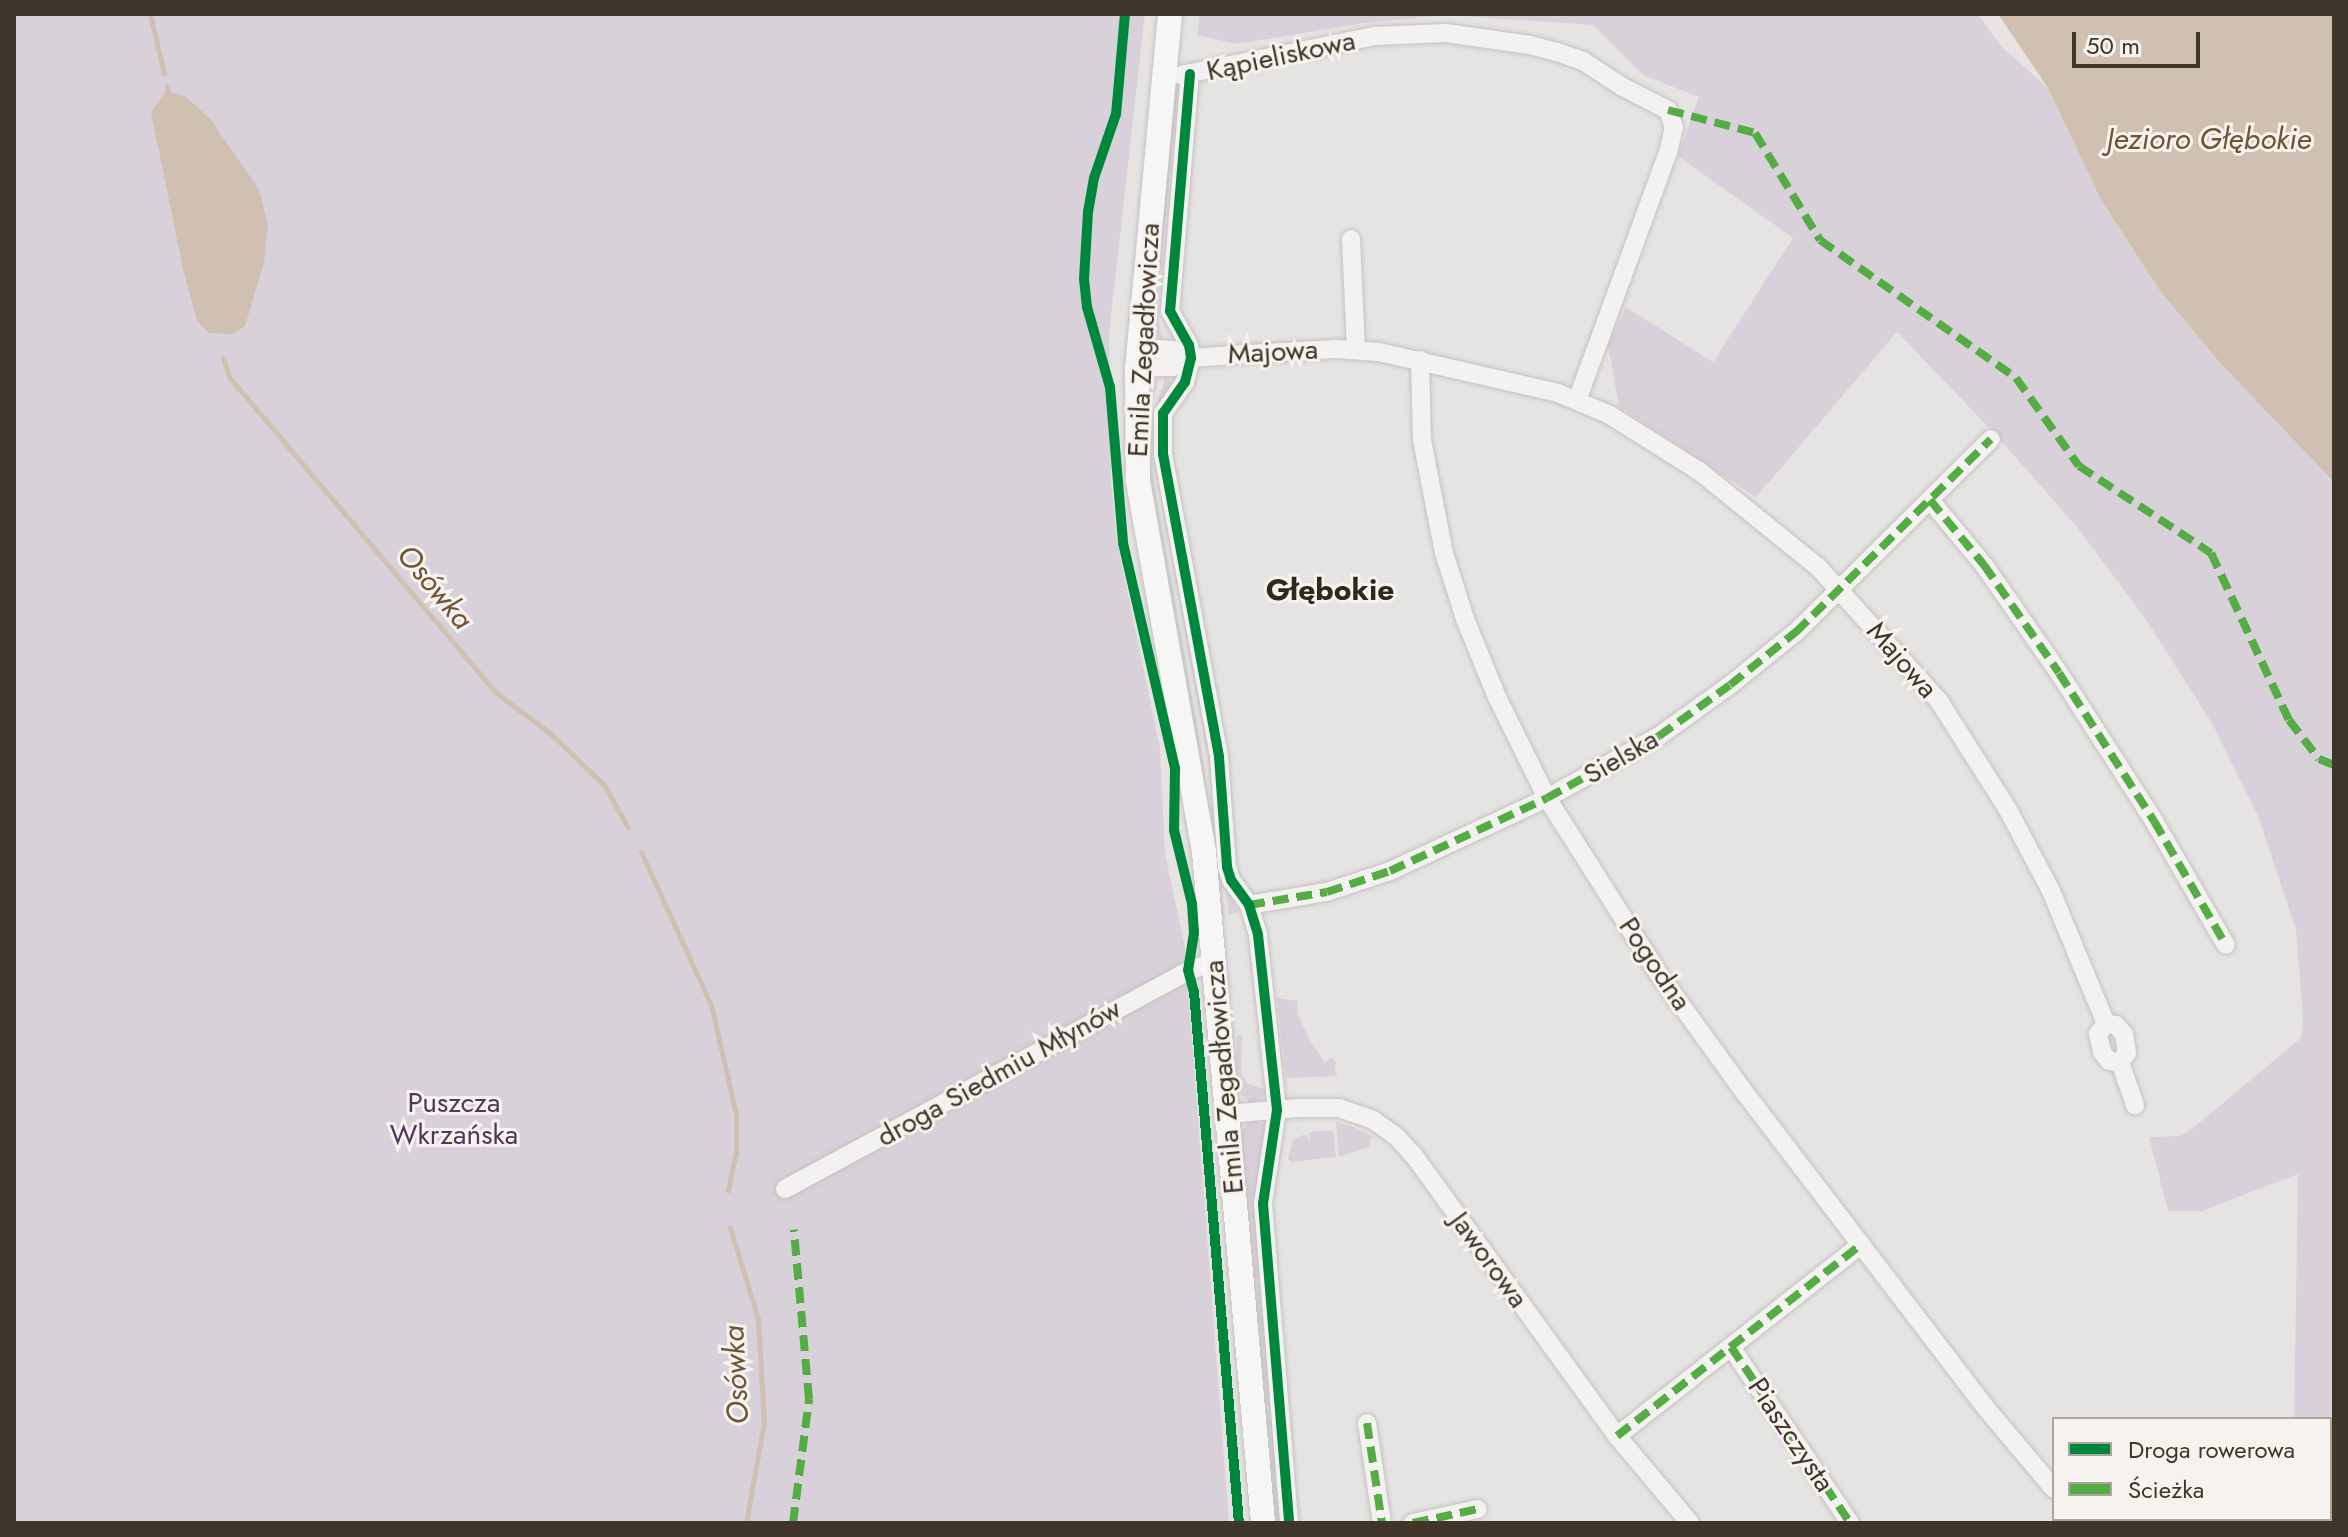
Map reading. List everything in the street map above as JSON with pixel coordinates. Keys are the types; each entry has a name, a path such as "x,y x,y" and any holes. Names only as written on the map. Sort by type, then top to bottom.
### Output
{"main road":[{"name":"Emila Zegadłowicza","path":"1170,14 1137,358 1138,481 1199,814 1215,961 1263,1523"}],"street":[{"name":"Kąpieliskowa","path":"1164,74 1190,74 1392,34 1446,33 1530,45 1583,61 1621,86 1668,110 1674,127 1668,152 1577,400"},
{"path":"1190,74 1170,311 1189,345 1191,358 1189,374 1163,413 1163,454 1219,757 1227,867 1238,894 1249,905 1258,935 1277,1110 1263,1204 1289,1523"},
{"name":"Majowa","path":"1351,239 1356,350"},
{"name":"Majowa","path":"1137,358 1172,367 1191,358 1356,350 1420,360 1515,381 1577,400 1634,430 1727,490 1792,544 1840,591 1939,701 1999,795 2066,923 2106,1024 2098,1034 2102,1052 2109,1061 2120,1062 2135,1105"},
{"name":"Pogodna","path":"1420,360 1422,440 1444,553 1465,619 1497,697 1547,798 1658,973 1861,1245 2052,1486"},
{"name":"Sielska","path":"1249,905 1327,892 1371,879 1547,798 1638,749 1698,710 1763,660 1840,591 1991,439"},
{"path":"1930,500 1984,565 2059,673 2154,821 2226,945"},
{"name":"droga Siedmiu Młynów","path":"785,1189 1182,974 1215,961"},
{"name":"Jaworowa","path":"1227,1114 1339,1108 1373,1120 1396,1136 1421,1165 1617,1436 1690,1523"},
{"name":"Piaszczysta","path":"1617,1436 1861,1245"},
{"name":"Piaszczysta","path":"1731,1347 1850,1523"},
{"path":"1367,1423 1382,1523"},
{"path":"1413,1523 1478,1509"}],"green space":[{"name":"Puszcza Wkrzańska","path":"14,14 1145,14 1109,334 1111,480 1117,542 1160,748 1165,853 1185,948 1229,1523 14,1523","holes":["151,113 211,120 259,189 183,269"]},
{"path":"1200,14 1978,14 2001,46 2048,88 2100,198 2160,291 2221,364 2334,482 2334,1523 2265,1523 2332,1521 2332,1417 2294,1417 2298,1174 2202,1211 2168,1211 2149,1137 2180,1136 2192,1129 2301,1038 2303,1019 2296,930 2258,816 2213,725 2145,618 2077,527 1999,438 1897,332 1756,497 1619,407 1608,345 1626,307 1713,362 1793,238 1678,156 1699,97 1643,75 1593,25 1446,15 1365,23 1236,44 1197,35"},
{"path":"1178,87 1157,305 1162,341 1150,330 1173,89"},
{"path":"1160,376 1150,411 1148,448 1202,752 1224,916 1220,917 1149,506 1145,388"},
{"path":"1166,376 1172,383 1159,482 1211,752 1223,868 1231,898 1239,912 1229,915 1207,752 1154,460 1154,413"},
{"path":"1277,998 1297,1001 1298,1014 1309,1039 1325,1063 1331,1057 1336,1062 1338,1076 1286,1078"},
{"path":"1237,1035 1242,1035 1241,1074 1248,1084 1268,1090 1259,1102 1249,1102 1235,1088"},
{"path":"1257,1121 1267,1127 1255,1196 1282,1523 1271,1523 1240,1134 1247,1123"},
{"path":"1336,1122 1375,1138 1371,1138 1369,1147 1339,1157"},
{"path":"1333,1131 1336,1157 1291,1162 1288,1159 1293,1140 1305,1134 1311,1143 1308,1133"}],"water":[{"name":"Jezioro Głębokie","path":"1998,14 2334,14 2334,482 2221,364 2160,291 2100,198 2048,88"},
{"path":"166,91 185,96 211,120 259,189 268,225 264,262 245,326 232,334 209,333 197,321 183,269 151,113"}],"waterway":[{"name":"Osówka","path":"150,14 164,73"},
{"name":"Osówka","path":"167,86 169,97"},
{"name":"Osówka","path":"223,358 230,378 495,692 550,733 604,785 628,828"},
{"name":"Osówka","path":"641,852 711,1005 736,1114 736,1152 728,1190"},
{"name":"Osówka","path":"730,1227 758,1319 764,1422 746,1523"}],"marked path":[{"path":"1668,110 1755,133 1820,240 2016,378 2079,466 2211,553 2289,720 2319,759 2334,765"},
{"path":"1249,905 1327,892 1390,871 1547,798 1659,736 1796,632 1991,439"},
{"path":"1930,500 1984,565 2059,673 2154,821 2226,945"},
{"path":"793,1523 809,1399 794,1230"},
{"path":"1617,1436 1861,1245"},
{"path":"1731,1347 1850,1523"},
{"path":"1367,1423 1382,1523"},
{"path":"1413,1523 1478,1509"}],"cycle path":[{"path":"1125,14 1116,114 1094,178 1088,212 1084,279 1087,307 1110,387 1123,543 1175,769 1174,830 1192,904 1194,933 1188,970 1194,992 1239,1523"},
{"path":"1190,74 1170,311 1189,345 1191,358 1185,382 1163,413 1163,454 1219,757 1227,867 1231,880 1249,905 1258,935 1277,1110 1263,1204 1289,1523"}],"district":[{"name":"Głębokie","path":"1330,590"}]}
